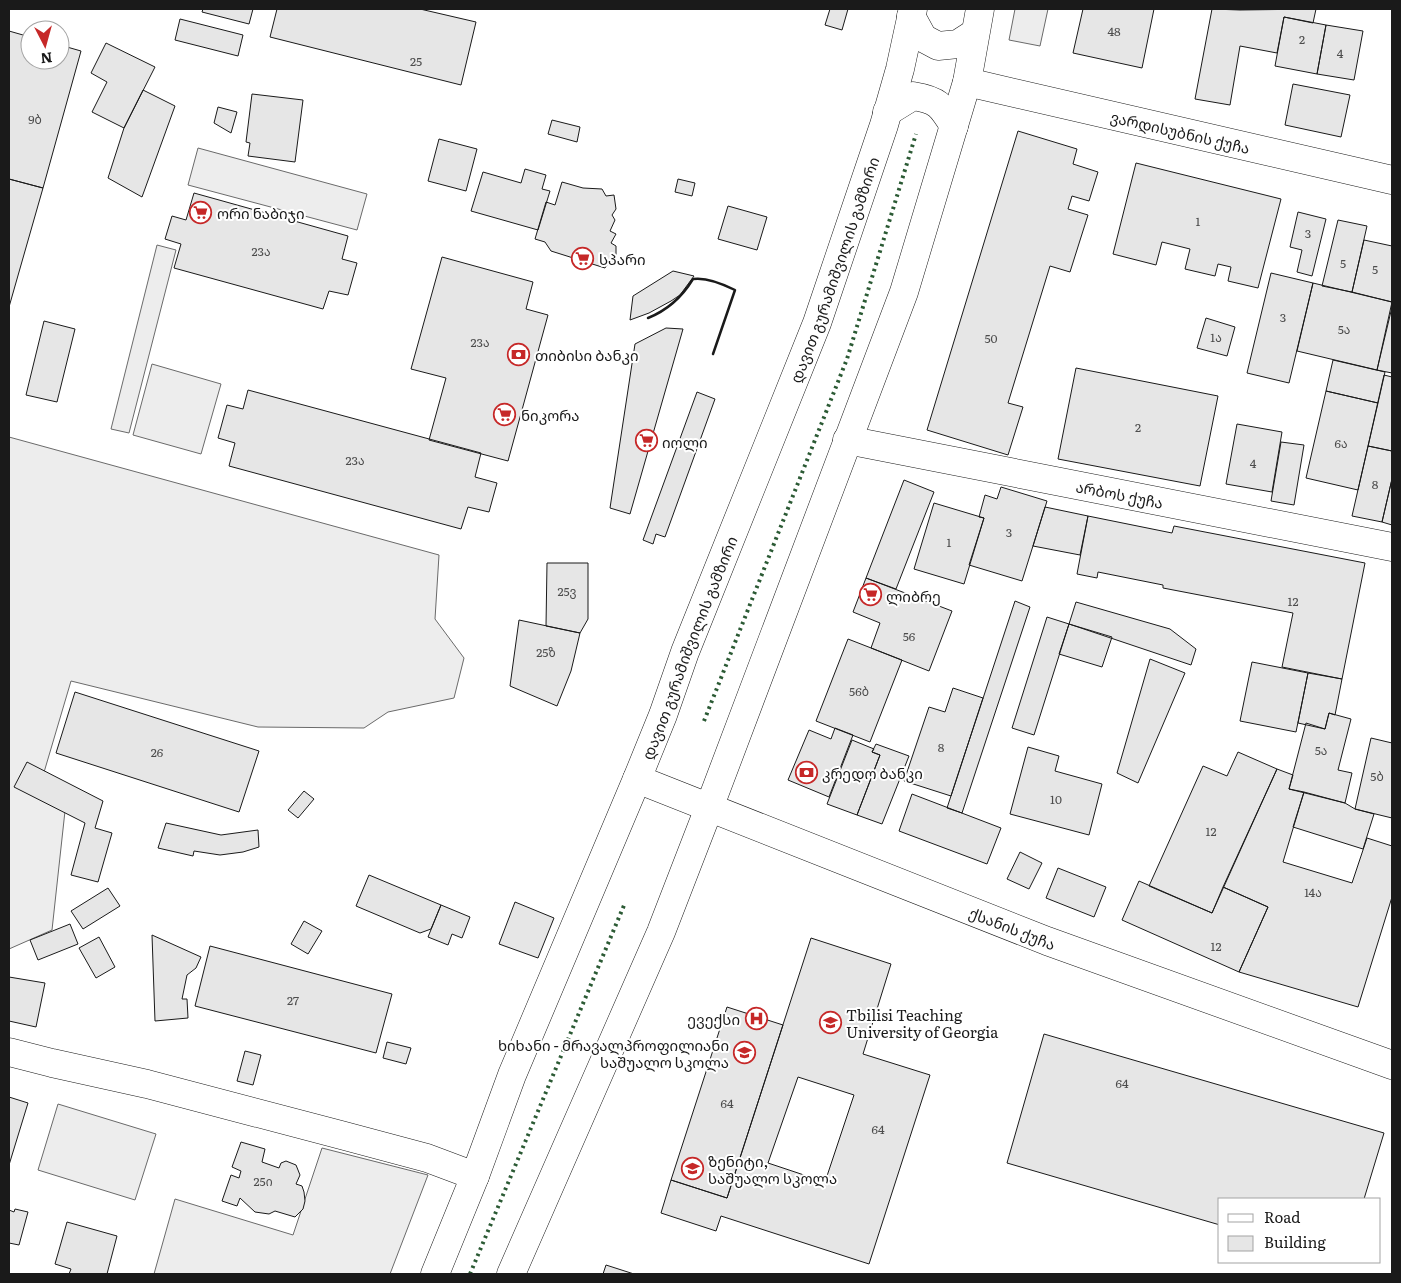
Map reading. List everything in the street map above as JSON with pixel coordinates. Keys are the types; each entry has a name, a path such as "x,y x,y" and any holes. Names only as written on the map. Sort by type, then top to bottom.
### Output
{"main road":[{"path":"912,12 923,38 938,46 958,44 978,21"},
{"name":"დავით გურამიშვილის გამზირი","path":"435,1274 475,1176 512,1075 663,715 685,652 817,324 900,70 912,12"},
{"path":"511,1274 661,932 904,292 967,82 978,21"},
{"name":"ვარდისუბნის ქუჩა","path":"967,82 1392,180"},
{"path":"887,112 913,96 929,99 943,107 954,126"},
{"name":"არბოს ქუჩა","path":"847,440 1392,548"},
{"name":"ქსანის ქუჩა","path":"637,779 1080,954 1392,1065"},
{"path":"9,1052 147,1084 341,1135 426,1158 475,1176"}],"shaded area":[{"path":"1015,9 1048,9 1040,46 1009,40"},
{"path":"198,148 367,194 357,230 188,185"},
{"path":"157,245 176,250 129,433 111,429"},
{"path":"152,364 221,384 201,454 133,435"},
{"path":"9,437 439,555 435,619 464,658 454,698 388,712 364,728 258,727 71,681 37,796 65,811 52,930 9,949"},
{"path":"58,1104 156,1134 135,1200 38,1170"},
{"path":"322,1148 428,1175 390,1274 154,1274 175,1199 293,1235"}],"building":[{"path":"203,9 253,9 249,24 202,12"},
{"path":"277,9 420,9 476,22 461,85 270,37"},
{"path":"830,9 848,9 842,30 825,25"},
{"path":"1083,9 1154,9 1142,68 1073,53"},
{"path":"1212,9 1316,9 1313,23 1284,17 1277,53 1240,46 1230,105 1195,99"},
{"path":"1284,17 1326,25 1317,74 1275,66"},
{"path":"180,19 243,35 238,56 175,40"},
{"path":"1326,25 1363,31 1354,80 1317,74"},
{"path":"9,31 20,34 20,70 70,70 70,48 81,51 43,188 9,179"},
{"path":"106,43 155,67 124,128 92,112 107,82 91,73"},
{"path":"1293,84 1350,95 1341,137 1285,125"},
{"path":"143,90 175,106 142,197 108,178 124,128"},
{"path":"252,94 303,100 295,162 248,156 250,143 246,142"},
{"path":"218,107 237,112 231,133 214,123"},
{"path":"552,120 580,127 577,142 548,134"},
{"path":"1018,131 1077,149 1073,164 1098,172 1089,201 1072,196 1068,209 1088,215 1070,272 1050,266 1008,403 1023,407 1008,455 927,430"},
{"path":"439,139 477,149 466,191 428,181"},
{"path":"1136,163 1281,199 1258,288 1228,281 1231,267 1218,264 1215,276 1185,269 1190,249 1162,242 1156,265 1113,254"},
{"path":"525,169 546,175 542,189 550,191 538,230 471,211 483,172 521,183"},
{"path":"9,179 43,188 9,307"},
{"path":"678,179 695,183 692,196 675,192"},
{"path":"562,182 583,188 602,189 606,196 614,195 616,209 612,215 615,220 610,231 616,234 611,243 616,246 616,258 605,268 551,251 545,242 535,239 546,202 555,205"},
{"path":"194,193 348,236 342,259 357,263 348,295 329,291 323,309 174,268 181,244 165,239 172,216 186,220"},
{"path":"728,206 767,217 757,250 718,239"},
{"path":"1298,212 1326,219 1312,276 1297,272 1302,250 1290,247"},
{"path":"1338,220 1367,226 1352,292 1322,286"},
{"path":"1364,240 1392,246 1392,302 1352,292"},
{"path":"442,257 533,282 526,309 548,315 508,461 429,440 446,378 411,369"},
{"path":"673,271 694,276 680,295 649,313 630,320 633,296"},
{"path":"1271,273 1313,283 1289,383 1247,373"},
{"path":"1313,283 1392,302 1377,370 1297,351"},
{"path":"1392,307 1392,373 1377,370"},
{"path":"1206,318 1235,327 1227,356 1197,348"},
{"path":"44,321 75,329 57,402 26,395"},
{"path":"666,328 683,329 630,514 610,508 635,344"},
{"path":"1333,360 1385,372 1378,403 1326,391"},
{"path":"1076,368 1218,396 1200,486 1058,459"},
{"path":"1384,375 1392,377 1392,451 1368,446"},
{"path":"248,390 481,453 475,477 497,483 489,512 468,507 461,529 229,466 235,443 218,438 227,405 243,409"},
{"path":"1326,391 1378,403 1358,490 1306,478"},
{"path":"697,392 715,399 665,537 656,534 653,544 643,540"},
{"path":"1237,424 1282,432 1272,492 1226,484"},
{"path":"1281,442 1304,445 1294,505 1271,501"},
{"path":"1368,446 1392,451 1392,479 1382,522 1352,516"},
{"path":"1392,479 1392,525 1382,522"},
{"path":"904,480 934,492 896,589 866,578"},
{"path":"1001,487 1047,501 1022,581 969,565 984,518 979,517 985,495 997,499"},
{"path":"934,503 984,518 964,584 914,569"},
{"path":"1045,507 1088,516 1080,555 1033,546"},
{"path":"1088,516 1172,533 1174,526 1365,563 1342,679 1282,667 1293,613 1163,588 1163,585 1098,572 1097,578 1077,574"},
{"path":"547,563 588,563 588,619 580,633 546,626"},
{"path":"866,578 952,611 929,671 871,648 880,623 853,612"},
{"path":"1015,601 1030,607 962,813 947,808"},
{"path":"1076,602 1170,629 1196,649 1191,665 1069,624"},
{"path":"1047,617 1069,624 1034,735 1012,728"},
{"path":"519,620 580,633 571,671 557,706 510,686"},
{"path":"1069,624 1112,637 1102,667 1059,654"},
{"path":"848,639 902,660 870,742 816,721"},
{"path":"1150,659 1185,673 1138,783 1117,773"},
{"path":"1252,662 1308,673 1296,732 1240,721"},
{"path":"1308,673 1342,679 1335,715 1329,713 1325,729 1298,723"},
{"path":"953,688 983,698 951,796 904,781 929,707 945,712"},
{"path":"75,692 259,751 239,812 56,753"},
{"path":"1329,713 1351,719 1338,770 1352,773 1345,803 1289,789 1306,723 1325,729"},
{"path":"835,728 853,735 829,797 788,780 809,730 831,739"},
{"path":"1371,738 1392,743 1392,818 1355,809"},
{"path":"852,740 874,749 872,752 880,755 857,815 827,804"},
{"path":"876,744 909,756 882,824 857,815 880,755 872,752"},
{"path":"1028,747 1059,756 1055,771 1102,784 1089,835 1010,814"},
{"path":"1238,752 1277,769 1212,913 1149,886 1203,766 1227,776"},
{"path":"27,762 103,801 95,828 112,833 98,882 71,875 85,823 14,787"},
{"path":"1277,769 1293,775 1289,789 1304,792 1283,862 1352,883 1367,838 1392,846 1392,897 1358,1007 1239,972 1268,907 1223,887"},
{"path":"304,791 314,799 298,818 288,810"},
{"path":"1304,792 1345,803 1355,809 1374,814 1363,849 1293,827"},
{"path":"912,794 1001,828 987,864 899,831"},
{"path":"166,823 221,835 258,830 259,847 243,852 220,855 194,851 193,856 158,848"},
{"path":"1020,852 1042,863 1029,889 1007,879"},
{"path":"1058,868 1106,887 1094,917 1046,898"},
{"path":"369,875 441,905 431,929 420,933 356,906"},
{"path":"1139,881 1212,913 1223,887 1268,907 1239,972 1122,920"},
{"path":"108,888 120,906 83,929 71,911"},
{"path":"515,902 554,918 538,958 499,944"},
{"path":"441,905 470,917 462,938 452,934 448,945 428,937"},
{"path":"304,921 322,931 308,954 291,944"},
{"path":"70,924 78,944 38,960 30,940"},
{"path":"152,935 201,957 196,968 187,975 182,999 187,999 188,1018 155,1021"},
{"path":"99,937 115,967 96,978 79,948"},
{"path":"811,938 891,964 863,1054 930,1075 869,1264 721,1216 716,1231 661,1213 671,1180 727,1198","holes":["798,1077 854,1095 825,1182 768,1163"]},
{"path":"210,946 392,994 376,1053 195,1006"},
{"path":"9,977 45,983 36,1027 9,1021"},
{"path":"727,1007 783,1025 727,1198 671,1180"},
{"path":"1044,1034 1384,1133 1364,1198 1218,1198 1218,1224 1007,1163"},
{"path":"387,1042 411,1048 406,1064 383,1058"},
{"path":"245,1051 261,1055 253,1085 237,1081"},
{"path":"9,1097 28,1103 9,1165"},
{"path":"241,1142 265,1149 262,1162 279,1168 281,1163 286,1161 296,1165 300,1175 296,1184 302,1186 305,1201 303,1209 295,1217 275,1211 269,1214 255,1212 240,1198 237,1206 222,1201 231,1175 239,1178 241,1171 232,1167"},
{"path":"15,1209 28,1212 19,1245 9,1243 9,1210 14,1212"},
{"path":"67,1222 117,1236 107,1274 69,1274 71,1269 55,1264"},
{"path":"606,1265 634,1274 603,1274"}],"hedge":[{"path":"704,721 847,359 916,134"},
{"path":"470,1274 625,903"}],"wall":[{"path":"648,318 674,302 693,279 709,280 735,290 713,354"}],"place":[{"name":"ორი ნაბიჯი","path":"201,212"},
{"name":"სპარი","path":"583,258"},
{"name":"თიბისი ბანკი","path":"519,354"},
{"name":"ნიკორა","path":"505,414"},
{"name":"იოლი","path":"646,441"},
{"name":"ლიბრე","path":"870,595"},
{"name":"კრედო ბანკი","path":"806,772"},
{"name":"ევექსი","path":"756,1018"},
{"name":"Tbilisi Teaching University of Georgia","path":"830,1023"},
{"name":"ხიხანი - მრავალპროფილიანი საშუალო სკოლა","path":"745,1053"},
{"name":"ზენიტი, საშუალო სკოლა","path":"692,1169"}]}
